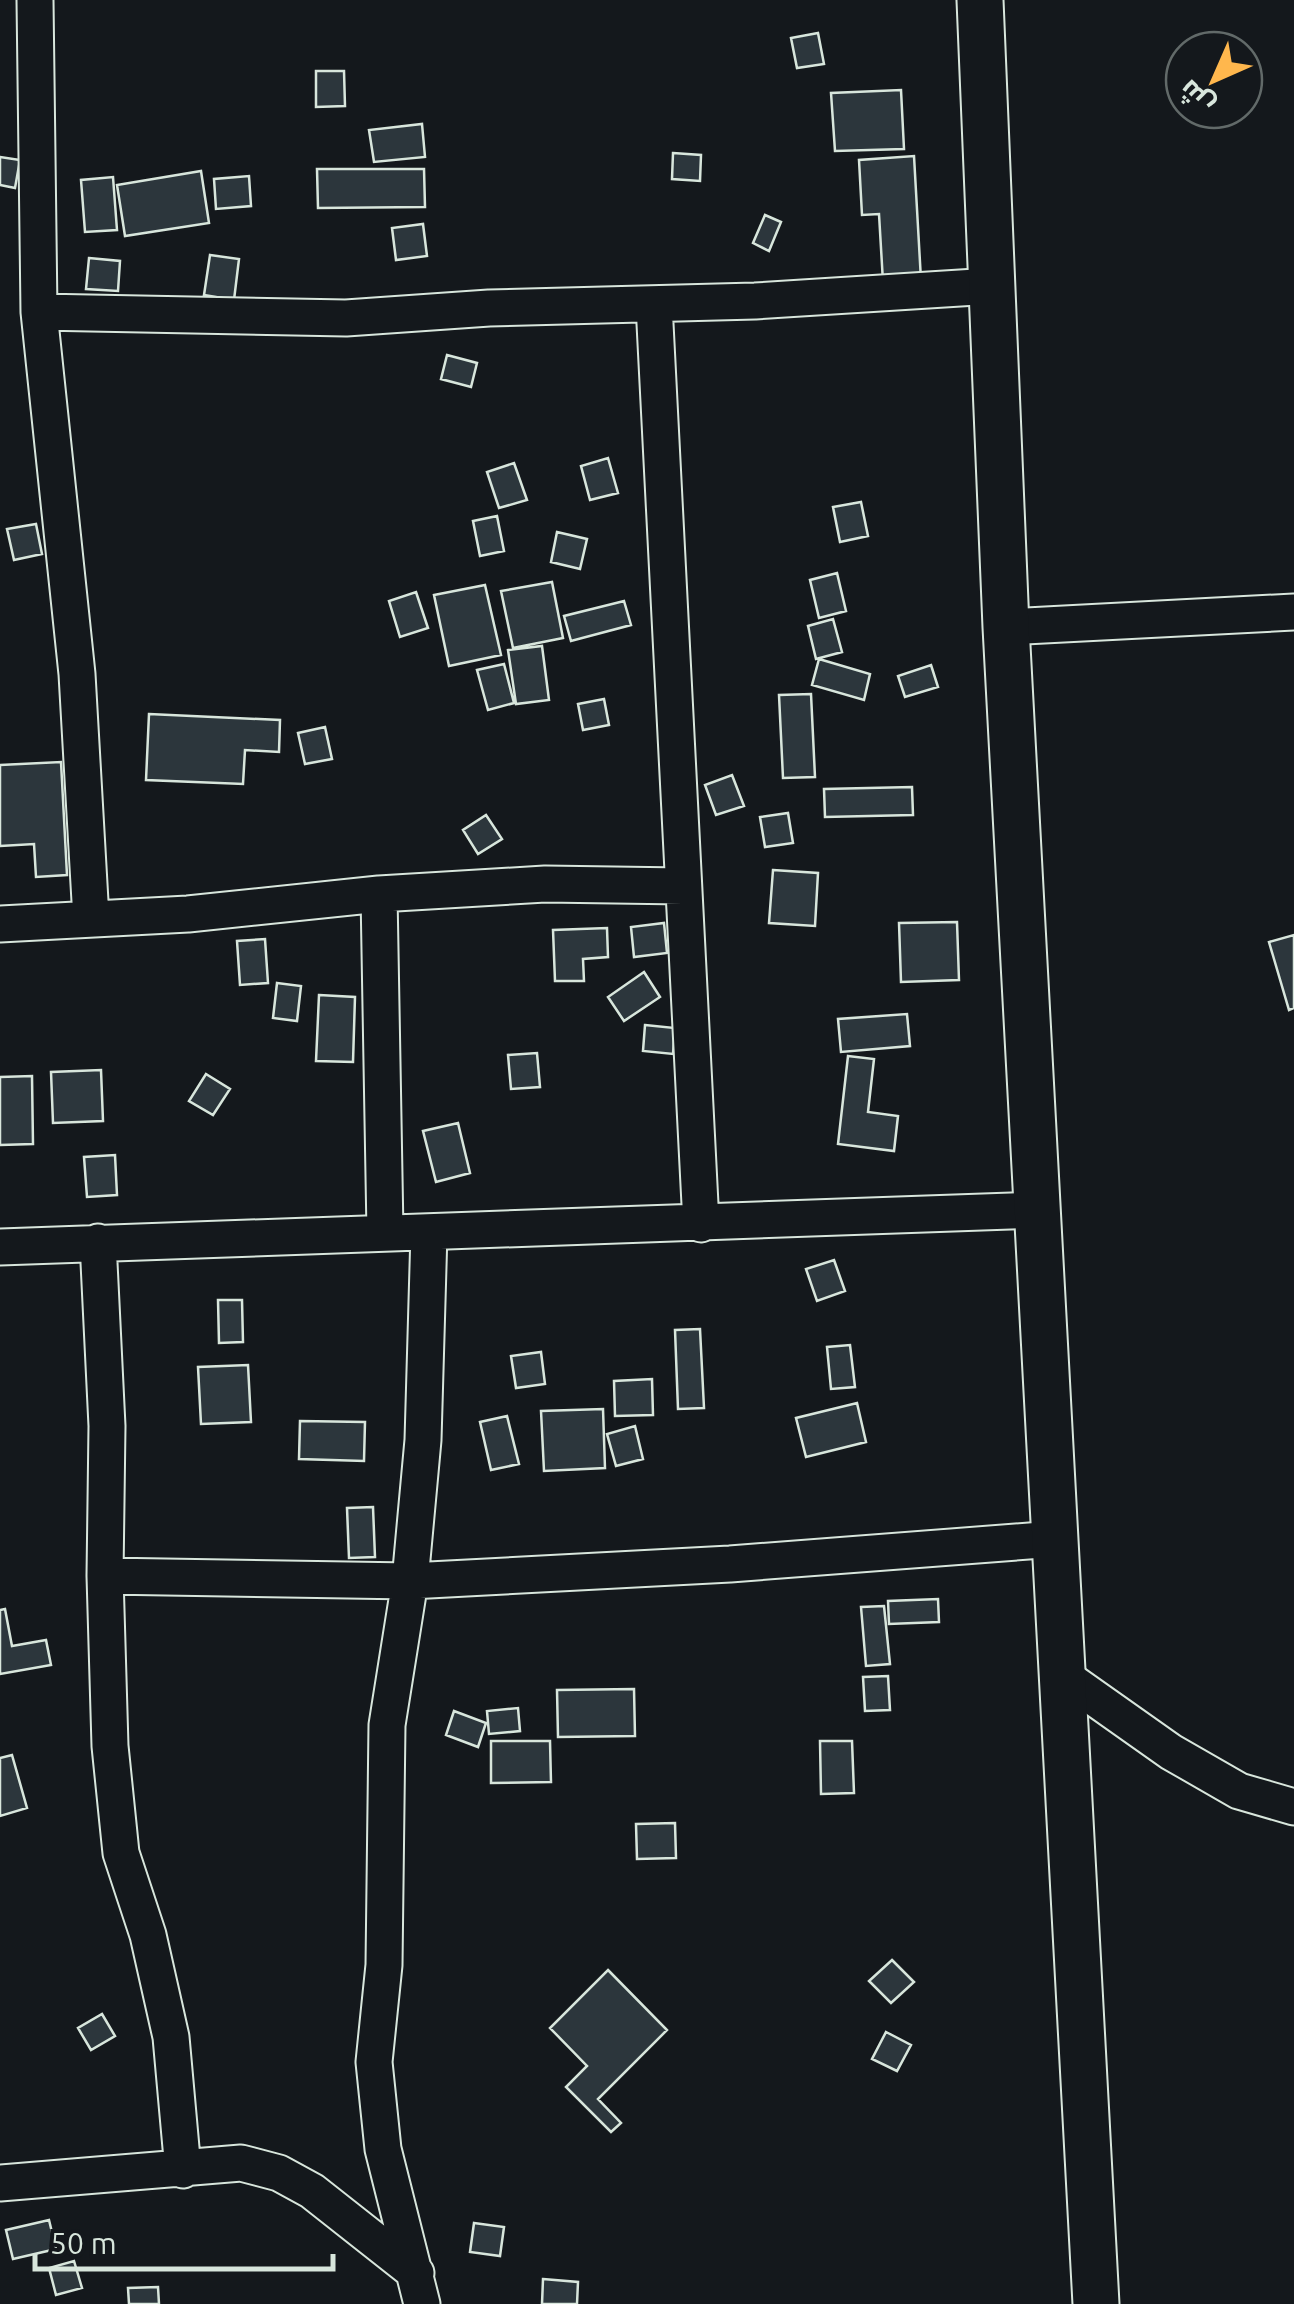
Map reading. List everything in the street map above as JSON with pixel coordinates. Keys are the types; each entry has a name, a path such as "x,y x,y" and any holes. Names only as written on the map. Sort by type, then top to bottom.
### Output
{"street":[{"path":"34,0 40,312 77,674 91,919"},
{"path":"980,0 1006,627 1096,2304"},
{"path":"40,312 346,318 992,286"},
{"path":"654,304 701,1224"},
{"path":"1006,627 1294,612"},
{"path":"0,924 546,884 683,886"},
{"path":"378,894 385,1232"},
{"path":"0,1247 1038,1210"},
{"path":"419,2288 383,2149 374,2062 384,1965 387,1725 410,1581 423,1440 429,1232"},
{"path":"98,1242 106,1426 110,1746 121,1852 148,1935 171,2037 183,2170"},
{"path":"105,1576 410,1581 730,1564 1055,1539"},
{"path":"1062,1675 1170,1752 1239,1792 1294,1807"},
{"path":"0,2184 240,2164 279,2173 312,2191 419,2288"}],"building":[{"path":"818,33 824,64 797,68 791,38"},
{"path":"316,71 344,71 345,106 316,107"},
{"path":"901,90 904,149 835,151 831,93"},
{"path":"422,124 425,157 374,162 369,130"},
{"path":"673,153 701,155 700,181 672,179"},
{"path":"914,156 921,280 883,282 879,214 862,215 859,160"},
{"path":"0,157 20,160 15,188 0,185"},
{"path":"317,169 424,169 425,207 318,208"},
{"path":"201,171 209,223 125,236 117,185"},
{"path":"249,176 251,206 216,209 214,179"},
{"path":"113,177 117,230 85,232 81,180"},
{"path":"765,215 781,222 769,251 753,243"},
{"path":"423,224 427,256 396,260 392,228"},
{"path":"210,255 239,259 234,300 204,295"},
{"path":"89,258 120,261 118,291 86,289"},
{"path":"447,355 477,363 471,387 441,379"},
{"path":"608,458 618,493 590,500 581,466"},
{"path":"514,463 527,500 499,508 487,472"},
{"path":"861,502 868,536 840,542 833,507"},
{"path":"497,516 504,551 480,556 473,521"},
{"path":"36,524 42,554 14,560 7,529"},
{"path":"557,532 587,539 580,569 551,562"},
{"path":"837,573 846,611 819,618 810,580"},
{"path":"552,582 563,638 513,648 501,591"},
{"path":"485,585 501,655 449,666 434,595"},
{"path":"416,592 428,628 400,637 389,601"},
{"path":"624,601 631,625 571,641 564,616"},
{"path":"833,619 842,652 816,659 808,626"},
{"path":"542,646 549,700 516,704 508,650"},
{"path":"819,659 870,674 864,700 812,685"},
{"path":"504,664 514,703 488,710 477,670"},
{"path":"931,665 938,687 905,697 898,676"},
{"path":"811,694 815,777 783,778 779,695"},
{"path":"604,699 609,725 583,730 578,704"},
{"path":"149,714 280,720 279,752 245,750 243,784 146,780"},
{"path":"325,727 332,759 305,764 298,733"},
{"path":"61,762 67,875 36,877 34,844 0,846 0,765"},
{"path":"732,775 744,806 716,815 705,785"},
{"path":"912,787 913,815 825,817 824,789"},
{"path":"788,813 793,843 765,847 760,817"},
{"path":"486,815 502,839 478,854 463,830"},
{"path":"773,870 818,873 815,926 769,923"},
{"path":"957,922 959,980 901,982 899,923"},
{"path":"664,923 667,953 634,957 631,927"},
{"path":"607,928 608,957 583,959 584,981 555,981 553,930"},
{"path":"1294,935 1294,1008 1289,1010 1269,942"},
{"path":"265,939 268,983 240,985 237,941"},
{"path":"644,972 660,997 624,1021 608,997"},
{"path":"277,983 301,986 297,1021 273,1018"},
{"path":"319,995 355,997 353,1062 316,1061"},
{"path":"907,1014 910,1046 841,1052 838,1019"},
{"path":"645,1025 675,1028 673,1054 643,1051"},
{"path":"537,1053 540,1087 511,1089 508,1055"},
{"path":"848,1056 874,1059 868,1112 898,1116 894,1151 838,1144"},
{"path":"101,1070 103,1121 53,1123 51,1072"},
{"path":"206,1074 230,1089 213,1115 189,1101"},
{"path":"32,1076 33,1144 0,1145 0,1077"},
{"path":"458,1123 470,1173 436,1182 423,1131"},
{"path":"115,1155 117,1195 87,1197 84,1157"},
{"path":"834,1260 845,1291 817,1301 806,1269"},
{"path":"218,1300 242,1300 243,1342 219,1343"},
{"path":"700,1329 704,1408 678,1409 675,1330"},
{"path":"850,1345 855,1387 831,1389 827,1347"},
{"path":"541,1352 545,1384 516,1388 511,1356"},
{"path":"248,1365 251,1422 201,1424 198,1367"},
{"path":"652,1379 653,1415 615,1416 614,1381"},
{"path":"857,1403 866,1442 806,1457 796,1418"},
{"path":"603,1409 605,1468 544,1471 541,1411"},
{"path":"507,1416 519,1464 491,1470 480,1422"},
{"path":"300,1421 365,1422 364,1461 299,1459"},
{"path":"635,1426 643,1459 616,1466 607,1434"},
{"path":"373,1507 375,1557 349,1558 347,1508"},
{"path":"938,1599 939,1622 889,1624 888,1601"},
{"path":"884,1606 890,1664 866,1666 861,1607"},
{"path":"5,1609 12,1646 46,1640 51,1665 0,1674 0,1610"},
{"path":"888,1676 890,1710 865,1711 863,1677"},
{"path":"634,1689 635,1736 558,1737 557,1690"},
{"path":"518,1708 520,1731 489,1734 487,1711"},
{"path":"454,1711 486,1723 478,1747 446,1735"},
{"path":"491,1741 550,1741 551,1782 491,1783"},
{"path":"820,1741 852,1741 854,1793 821,1794"},
{"path":"12,1755 27,1808 0,1816 0,1758"},
{"path":"675,1823 676,1858 637,1859 636,1824"},
{"path":"892,1960 914,1982 891,2003 869,1981"},
{"path":"608,1970 667,2030 598,2099 621,2123 611,2132 566,2087 587,2066 550,2028"},
{"path":"102,2014 115,2036 91,2050 78,2028"},
{"path":"886,2032 911,2045 897,2071 872,2059"},
{"path":"49,2220 56,2249 13,2259 6,2230"},
{"path":"474,2223 504,2227 500,2256 470,2252"},
{"path":"74,2261 82,2288 56,2295 49,2268"},
{"path":"543,2279 578,2282 577,2304 542,2304"},
{"path":"158,2287 159,2304 129,2304 128,2288"}]}
